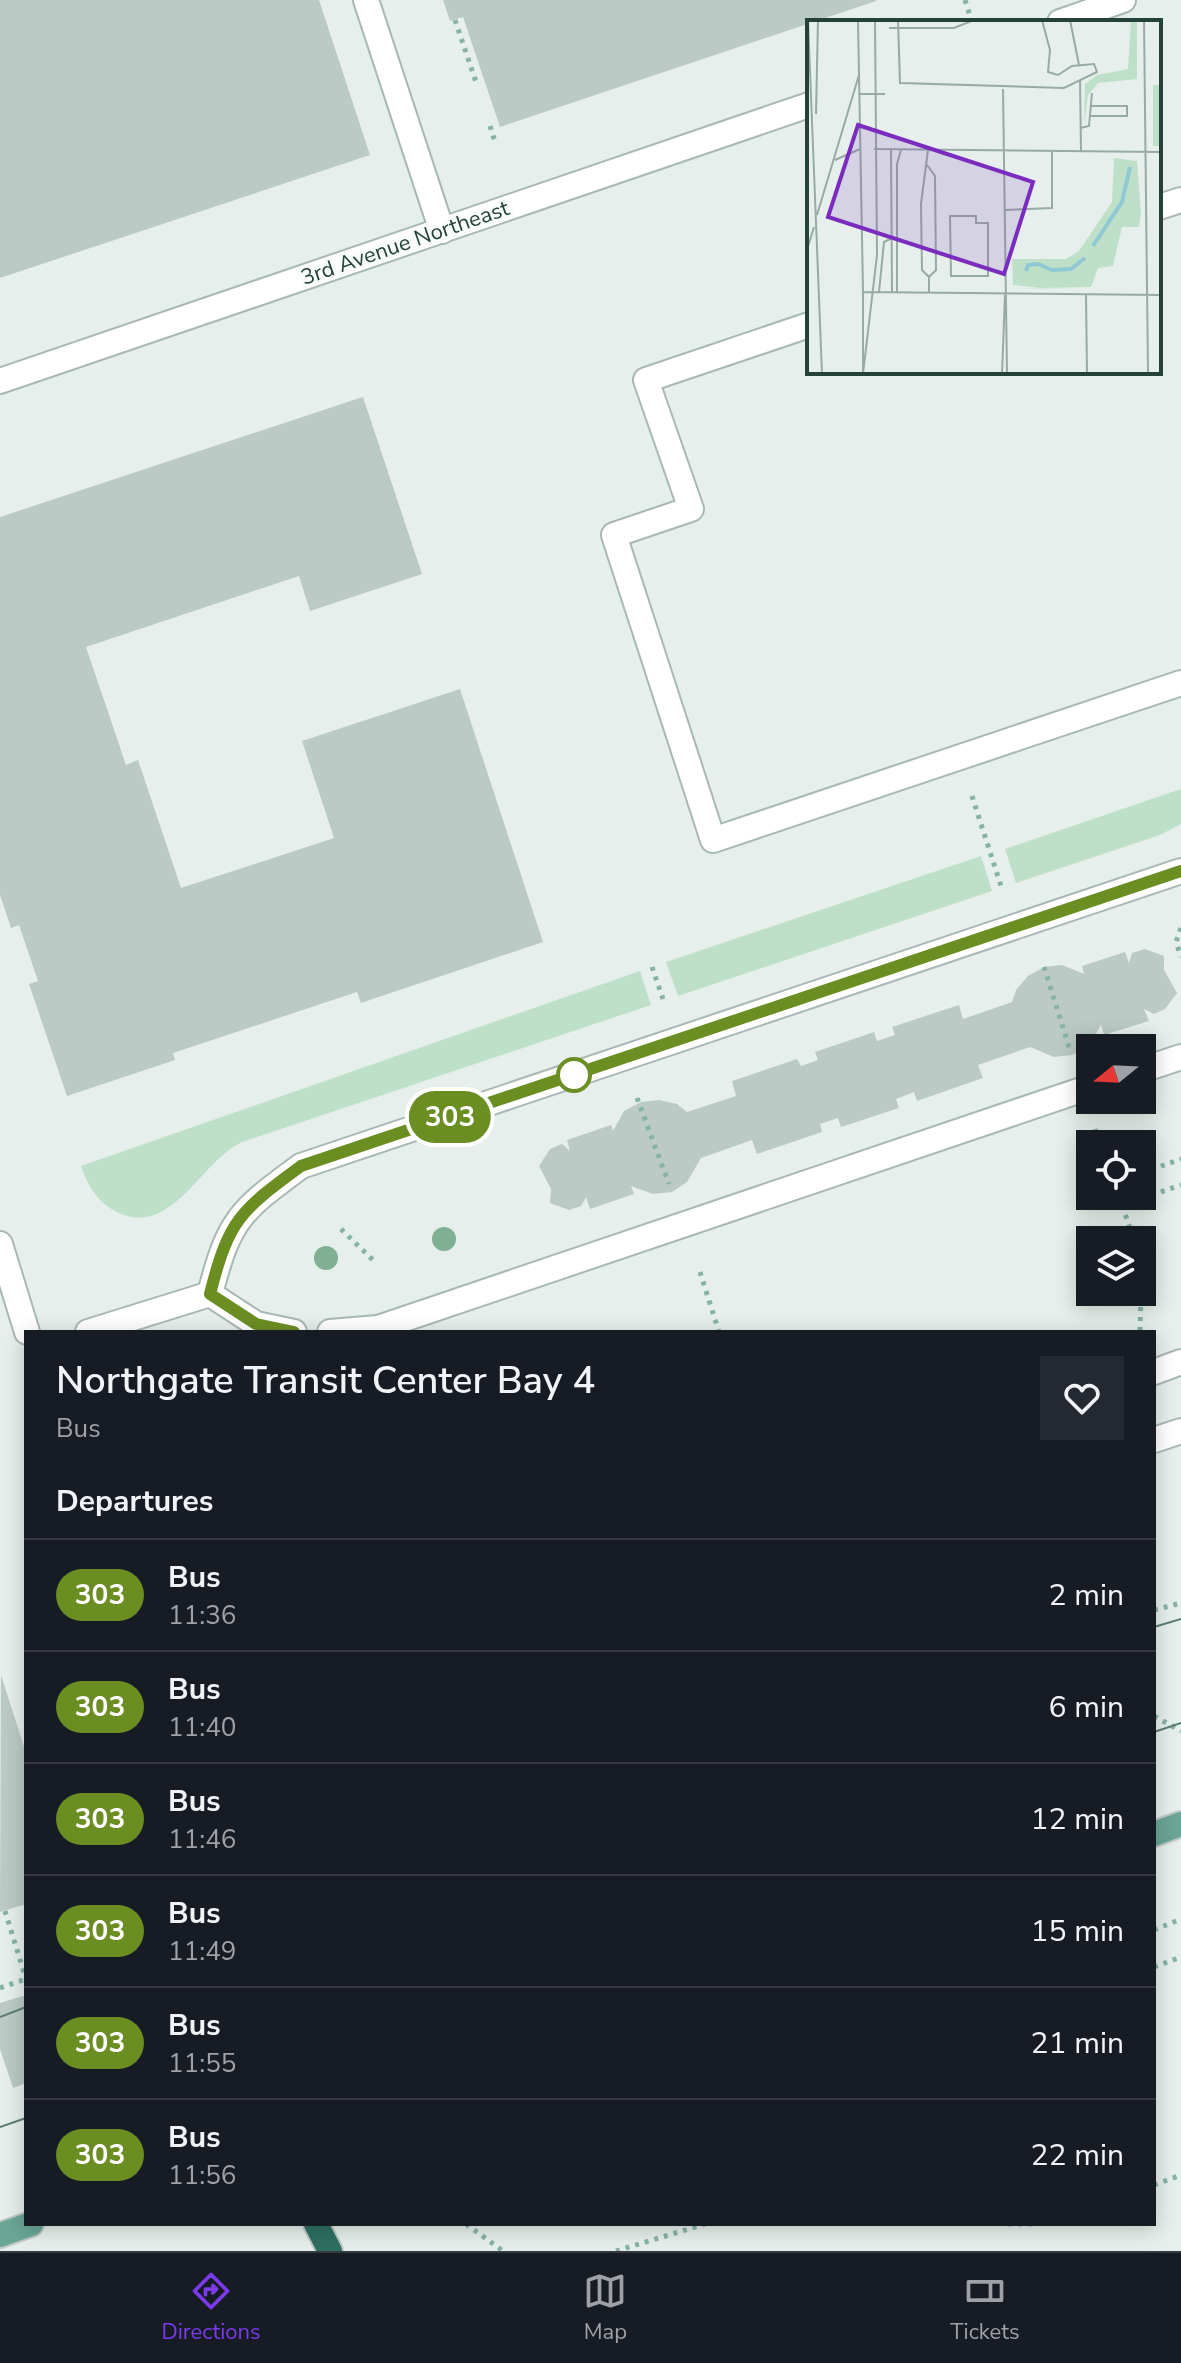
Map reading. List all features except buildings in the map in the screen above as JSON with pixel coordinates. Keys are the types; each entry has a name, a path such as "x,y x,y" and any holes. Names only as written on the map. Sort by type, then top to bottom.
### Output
{"highway":[{"path":"317,2226 330,2251"}],"main road":[{"path":"1156,1833 1181,1824"},
{"path":"0,2235 25,2226"}],"street":[{"path":"366,0 442,231"},
{"path":"1066,20 1123,0"},
{"name":"3rd Avenue Northeast","path":"0,381 807,106"},
{"path":"1161,206 1181,200"},
{"path":"807,326 646,380 691,509 614,535 713,840 1181,683"},
{"path":"210,1294 223,1242 250,1203 301,1166 1181,871"},
{"path":"1156,1065 1181,1057"},
{"path":"354,1330 378,1328 1076,1092"},
{"path":"0,1244 26,1330"},
{"path":"94,1330 210,1294"},
{"path":"210,1294 256,1324 284,1330"},
{"path":"1156,1371 1181,1362"},
{"path":"1156,1439 1181,1431"}],"path":[{"path":"965,0 971,20"},
{"path":"455,20 477,85"},
{"path":"490,126 495,142"},
{"path":"970,792 1004,894"},
{"path":"1181,928 1176,942 1181,957"},
{"path":"652,967 665,1007"},
{"path":"1044,967 1073,1058"},
{"path":"637,1098 672,1192"},
{"path":"1156,1168 1181,1159"},
{"path":"1156,1194 1181,1185"},
{"path":"341,1229 376,1263"},
{"path":"700,1272 718,1330"},
{"path":"1140,1330 1141,1306"},
{"path":"1156,1609 1181,1603"},
{"path":"1156,1717 1181,1731"},
{"path":"5,1911 24,1973"},
{"path":"1156,1929 1181,1919"},
{"path":"1156,1966 1181,1957"},
{"path":"0,1988 24,1980"},
{"path":"1156,2184 1181,2175"},
{"path":"469,2226 503,2251"},
{"path":"616,2251 698,2226"}],"green space":[{"path":"1181,789 1181,824 1160,835 1016,883 1005,849"},
{"path":"981,856 992,891 678,996 666,962"},
{"path":"640,971 651,1005 242,1142 227,1152 185,1194 155,1215 138,1218 112,1209 95,1194 81,1166"}],"tram line":[{"path":"1156,1626 1181,1619"},
{"path":"1156,1731 1181,1723"},
{"path":"0,2017 24,2008"},
{"path":"0,2127 24,2119"}],"bus line":[{"name":"303","path":"284,1330 256,1324 210,1294 223,1242 250,1203 301,1166 1181,871"}]}
